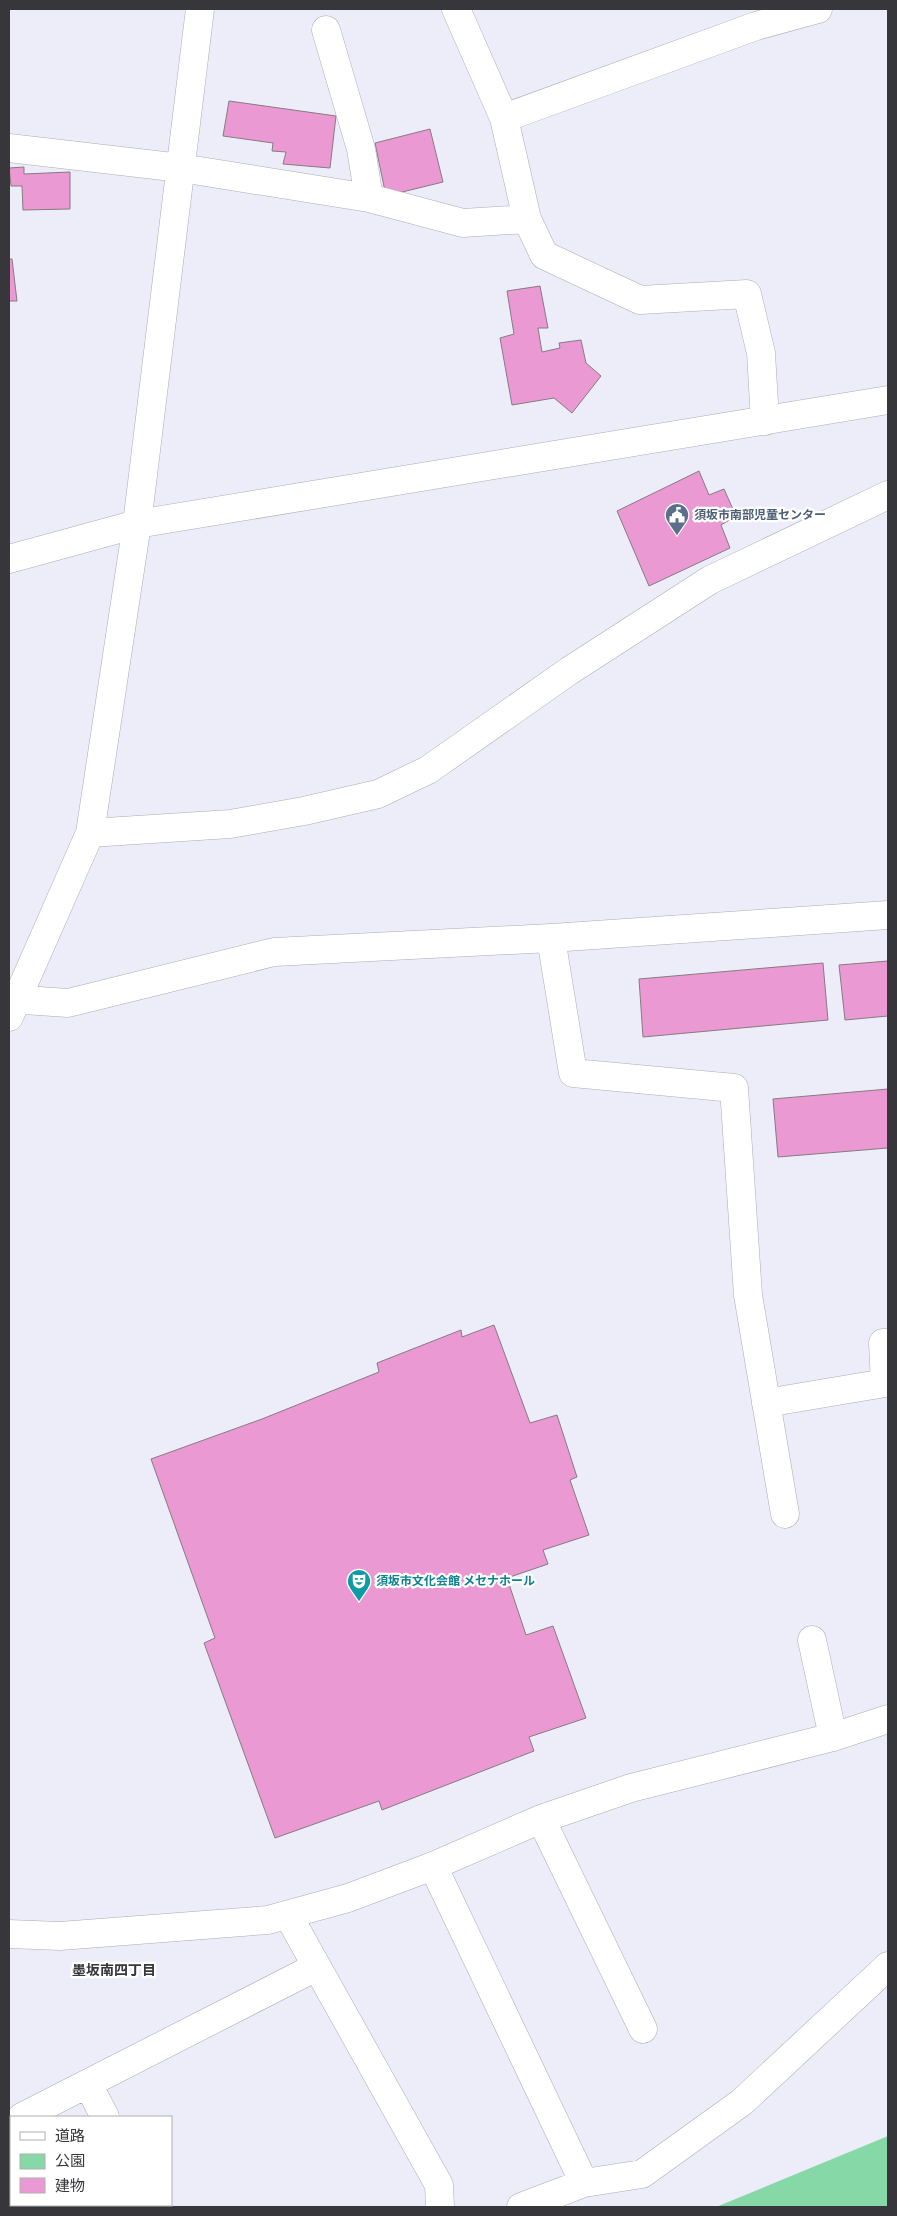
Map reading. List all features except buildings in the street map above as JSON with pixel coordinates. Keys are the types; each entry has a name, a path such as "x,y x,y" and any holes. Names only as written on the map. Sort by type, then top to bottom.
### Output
{"street":[{"path":"200,9 137,524 90,833 12,1005 68,1003 274,952 551,938 888,915"},
{"path":"456,9 504,118 527,219 544,254 640,300 747,294 761,353 765,421"},
{"path":"504,118 756,26 818,9"},
{"path":"326,30 361,149 369,198"},
{"path":"9,148 181,168 369,198 463,223 527,219"},
{"path":"9,559 137,524 765,421 886,408"},
{"path":"90,833 230,824 304,811 378,794 428,770 569,671 710,580 888,495"},
{"path":"551,938 572,1073 734,1088 748,1295 785,1514"},
{"path":"766,1403 885,1383 883,1344 888,1343"},
{"path":"812,1640 833,1737"},
{"path":"9,1934 60,1936 268,1920 348,1898 433,1866 542,1819 631,1788 833,1737 888,1719"},
{"path":"542,1819 643,2029"},
{"path":"433,1866 584,2182"},
{"path":"288,1915 440,2185 440,2207"},
{"path":"521,2207 584,2182 642,2174 742,2102 888,1966"},
{"path":"24,2116 316,1967"},
{"path":"88,2084 105,2116"}],"green space":[{"path":"888,2136 888,2207 716,2207"}],"place":[{"name":"須坂市南部児童センター","path":"677,536"},
{"name":"須坂市文化会館 メセナホール","path":"359,1602"}],"district":[{"name":"墨坂南四丁目","path":"114,1970"}]}
